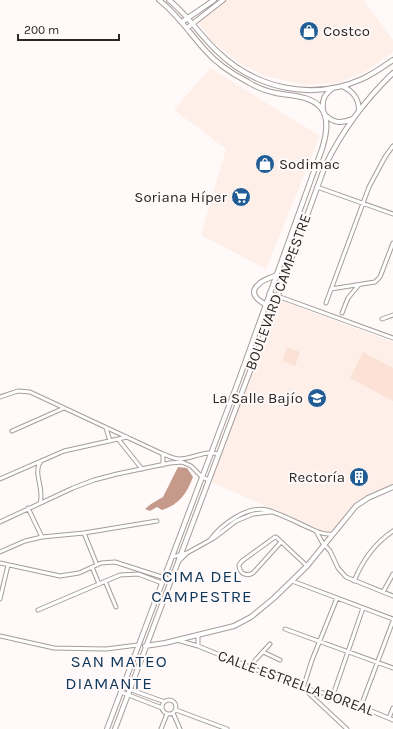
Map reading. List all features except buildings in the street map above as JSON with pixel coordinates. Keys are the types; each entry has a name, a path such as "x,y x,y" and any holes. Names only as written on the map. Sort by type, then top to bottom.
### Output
{"street":[{"path":"159,0 173,12 214,59 234,74 267,90 310,100 319,106 324,113 337,122 345,122 352,119"},
{"path":"169,0 189,18 219,54 238,69 263,82 289,89 315,91 342,86 362,79 393,60"},
{"path":"182,22 214,0"},
{"path":"187,28 223,0"},
{"name":"BOULEVARD CAMPESTRE","path":"115,729 274,307 317,186 332,152 352,119 373,93 393,73"},
{"path":"342,86 348,88 356,96 359,111"},
{"path":"324,113 322,100 333,88"},
{"name":"BOULEVARD CAMPESTRE","path":"107,729 202,477 324,142 327,130 324,113"},
{"path":"326,303 375,173 393,146"},
{"path":"317,186 393,214"},
{"path":"331,289 370,284 378,280 393,243"},
{"path":"389,254 393,255"},
{"path":"274,307 265,305 261,302 256,297 255,292 259,283 276,274"},
{"path":"342,313 348,298 358,286"},
{"path":"269,293 393,338"},
{"path":"382,319 393,315"},
{"path":"0,397 18,390 24,391 163,454 176,458 181,459 211,452 218,454"},
{"path":"12,431 64,408"},
{"path":"106,428 110,440"},
{"path":"0,479 64,451 127,437"},
{"path":"118,439 142,469"},
{"path":"163,454 163,465"},
{"path":"40,503 41,493 37,469 42,460"},
{"path":"0,522 50,498 103,477 142,469 179,462 195,468 202,477 209,480"},
{"path":"0,636 58,648 106,649 138,645 146,646 178,640 234,626 243,622 274,598 292,581 325,545 350,512 361,502 393,487"},
{"path":"41,493 50,498"},
{"path":"28,508 42,536"},
{"path":"179,561 187,553 210,540 226,524 242,514 260,510 270,512 327,535 333,534"},
{"path":"0,552 25,541 42,536 84,533 157,521"},
{"path":"316,531 330,551 338,568 346,577 393,596"},
{"path":"354,581 371,550 378,542 393,531"},
{"path":"84,533 97,565"},
{"path":"281,542 253,573 248,575 241,572 239,565 242,561 274,537 276,537 307,566"},
{"path":"172,558 187,553"},
{"path":"0,563 60,576 79,573 97,565 110,562 127,565 171,580"},
{"path":"0,599 8,565"},
{"path":"126,574 127,565"},
{"path":"92,567 99,584"},
{"path":"38,610 105,581 126,574 138,574 162,583"},
{"path":"383,592 393,574"},
{"path":"105,581 116,607"},
{"path":"292,581 393,620 361,706"},
{"path":"337,598 312,660 303,688 347,729"},
{"path":"333,695 363,608"},
{"path":"285,629 392,667"},
{"name":"CALLE ESTRELLA BOREAL","path":"198,635 198,646"},
{"name":"CALLE ESTRELLA BOREAL","path":"178,640 198,646 303,688 333,695 391,719"},
{"path":"249,667 270,644"},
{"path":"263,652 280,660"},
{"path":"123,688 165,702 172,701 176,705 174,711 180,729"},
{"path":"121,692 162,708 167,714"},
{"path":"162,708 165,702"},
{"path":"391,719 393,708"},
{"path":"161,729 167,714 174,711 227,729"}],"shaded area":[{"path":"227,0 364,0 393,40 393,52 365,72 337,83 303,85 265,76 239,63 211,40 197,21"},
{"path":"210,68 320,136 266,269 201,235 226,149 174,110"},
{"name":"La Salle Bajío","path":"279,300 393,342 393,485 370,495 357,505 330,534 213,483 210,480"},
{"path":"287,347 300,352 295,366 282,361"},
{"path":"363,352 393,368 393,401 350,378"},
{"path":"178,467 187,468 193,477 182,498 168,508 162,510 157,507 150,511 145,509 163,497"}],"place":[{"name":"Costco","path":"309,31"},
{"name":"Sodimac","path":"265,164"},
{"name":"Soriana Híper","path":"241,197"},
{"name":"La Salle Bajío","path":"317,398"},
{"name":"Rectoría","path":"359,477"}],"district":[{"name":"CIMA DEL CAMPESTRE","path":"202,586"},
{"name":"SAN MATEO","path":"119,661"},
{"name":"DIAMANTE","path":"109,683"}]}
